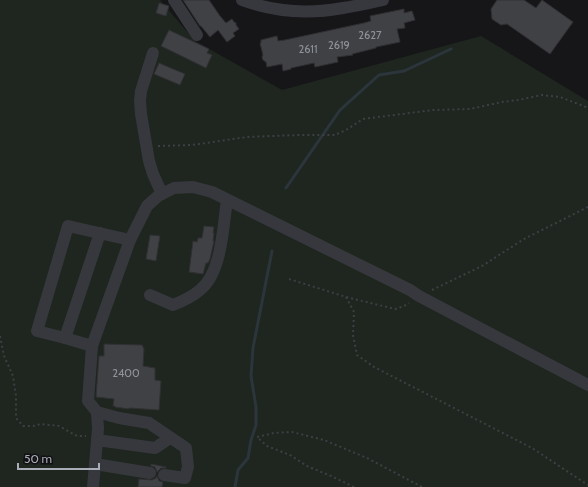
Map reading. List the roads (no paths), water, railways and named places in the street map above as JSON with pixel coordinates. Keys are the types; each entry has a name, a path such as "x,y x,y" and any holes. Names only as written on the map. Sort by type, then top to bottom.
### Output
{"street":[{"path":"174,0 197,35"},
{"path":"242,0 262,6 291,5"},
{"path":"278,0 314,11 335,9 383,0"},
{"path":"153,53 140,101 148,161 162,194"},
{"path":"164,475 185,478 188,467 186,448 149,424 97,412 88,401 92,346 130,240 147,206 158,196 174,188 194,186 212,192 410,290 588,385"},
{"path":"150,295 173,305 189,298 201,290 209,281 215,268 221,243 227,200"},
{"path":"92,346 37,331 68,226 130,240"},
{"path":"65,338 100,233"},
{"path":"93,487 97,435 97,412"},
{"path":"97,435 155,448 170,438"},
{"path":"95,464 150,472"}],"waterway":[{"path":"286,188 340,110 379,75 404,71 451,49"},
{"path":"235,487 238,470 248,458 251,440 256,425 256,407 251,376 253,348 272,251"}]}
